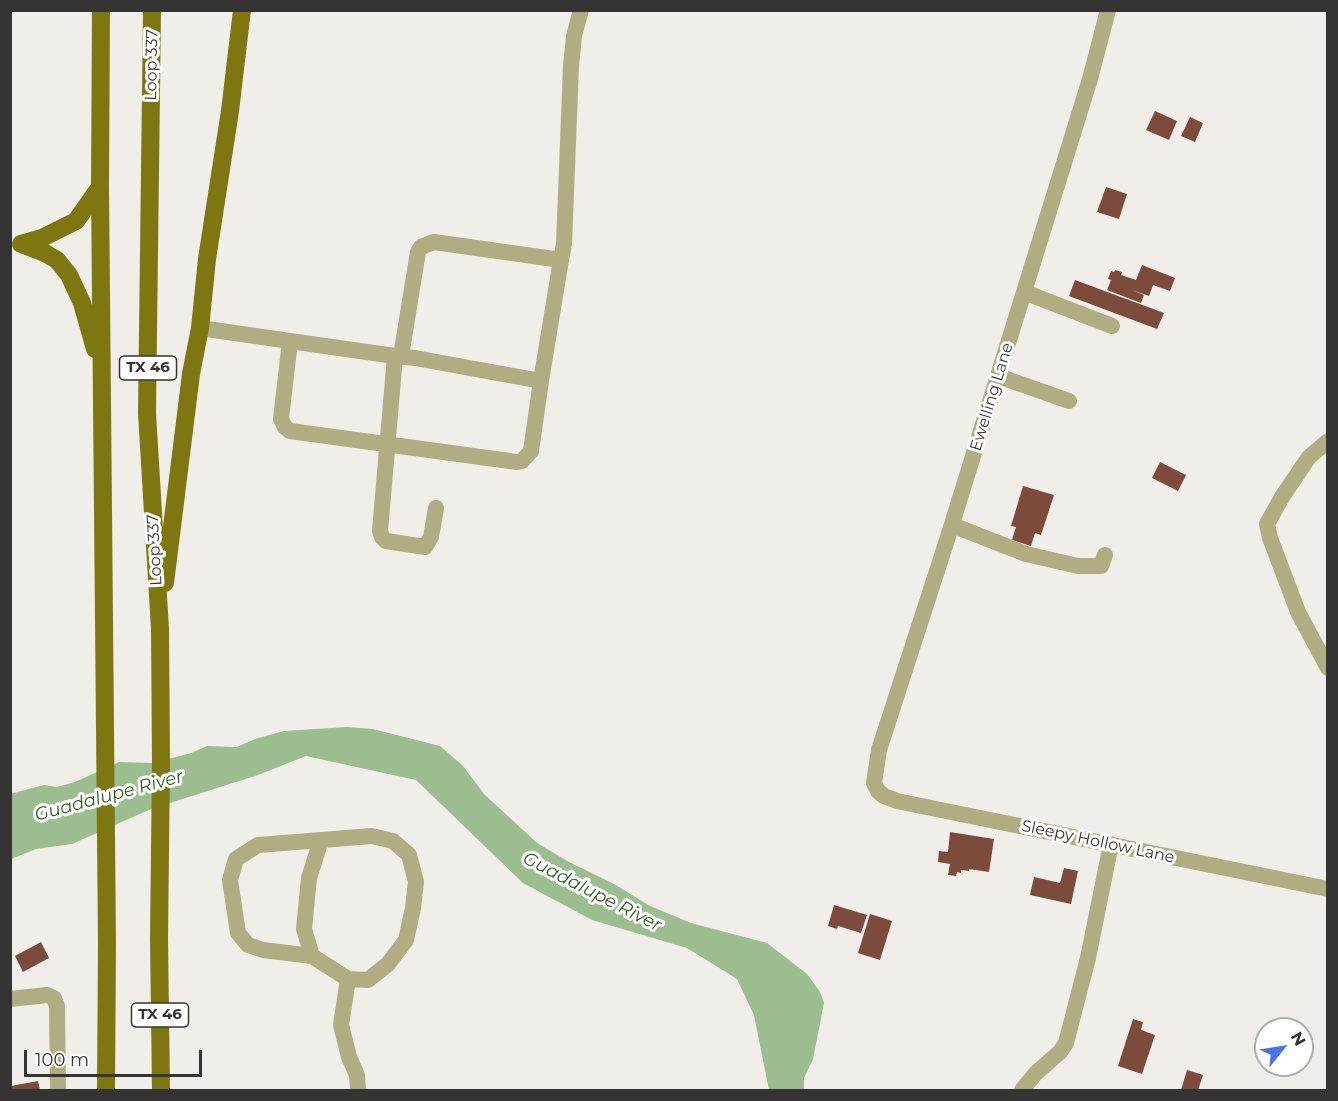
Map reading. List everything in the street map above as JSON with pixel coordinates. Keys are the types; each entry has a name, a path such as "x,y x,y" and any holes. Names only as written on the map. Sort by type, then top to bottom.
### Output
{"main road":[{"name":"TX 46","path":"101,10 100,187 107,943 106,1090"},
{"name":"Loop 337","path":"152,10 147,413 160,629 161,1090"},
{"path":"160,629 191,374 200,328 207,259 230,111 242,10"},
{"path":"16,244 51,235 76,221 100,187"},
{"path":"16,244 45,252 57,260 69,275 82,303 102,372"},
{"path":"97,1090 98,1068 106,1056"}],"street":[{"path":"290,341 281,419 285,427 295,433 517,462 531,451 564,244 571,66 574,36 581,10"},
{"name":"Ewelling Lane","path":"874,783 879,750 952,525 1087,90 1108,10"},
{"path":"436,508 431,537 425,547 387,541 382,537 380,531 387,444 398,356 418,252 421,247 434,242 561,260"},
{"path":"1024,292 1112,326"},
{"path":"200,328 398,356 541,381"},
{"path":"998,376 1069,401"},
{"path":"1328,441 1309,457 1287,489 1268,524 1270,538 1298,612 1328,668"},
{"path":"952,525 1026,554 1078,566 1101,566 1106,555"},
{"name":"Sleepy Hollow Lane","path":"874,783 884,796 897,801 1328,889"},
{"path":"372,836 393,841 409,855 416,882 406,940 388,964 368,980 348,979 312,956 263,950 248,945 238,933 230,880 237,859 258,845 372,836"},
{"path":"312,956 304,929 309,878 321,840"},
{"path":"1022,1090 1066,1043 1088,958 1111,844"},
{"path":"348,979 341,1025 348,1057 357,1075 358,1090"},
{"path":"10,999 47,995 54,998 57,1006 58,1090"}],"water":[{"name":"Guadalupe River","path":"347,727 373,729 440,746 463,766 484,794 537,843 650,906 691,923 767,943 807,974 820,992 824,1003 813,1059 804,1078 804,1090 769,1090 754,1015 737,979 687,948 592,920 523,883 416,780 306,756 258,775 151,809 72,844 36,849 11,859 10,794 44,785 57,787 75,782 119,762 154,763 207,746 237,747 284,731"}],"building":[{"path":"1155,111 1177,121 1169,140 1146,130"},
{"path":"1190,117 1203,123 1195,142 1181,136"},
{"path":"1106,187 1127,194 1119,219 1097,212"},
{"path":"1142,265 1175,278 1170,291 1153,285 1149,296 1132,290 1144,295 1141,303 1107,290 1111,280 1108,279 1111,271 1122,272 1121,275 1136,280"},
{"path":"1075,280 1164,313 1157,329 1069,296"},
{"path":"1160,462 1186,475 1178,491 1152,478"},
{"path":"1023,486 1054,495 1041,535 1035,533 1031,546 1012,540 1016,527 1011,526"},
{"path":"950,832 994,839 989,872 969,869 969,871 961,870 961,873 957,872 956,876 948,875 950,864 938,862 939,851 948,852"},
{"path":"1064,868 1078,871 1071,904 1030,895 1034,877 1060,883"},
{"path":"834,905 867,915 861,933 838,926 837,929 828,926"},
{"path":"870,914 892,921 880,960 858,953"},
{"path":"41,942 49,958 23,972 15,956"},
{"path":"1133,1019 1143,1022 1141,1030 1155,1035 1142,1074 1118,1066"},
{"path":"1187,1070 1203,1075 1198,1090 1181,1090"},
{"path":"38,1081 40,1090 12,1090 11,1086"}]}
